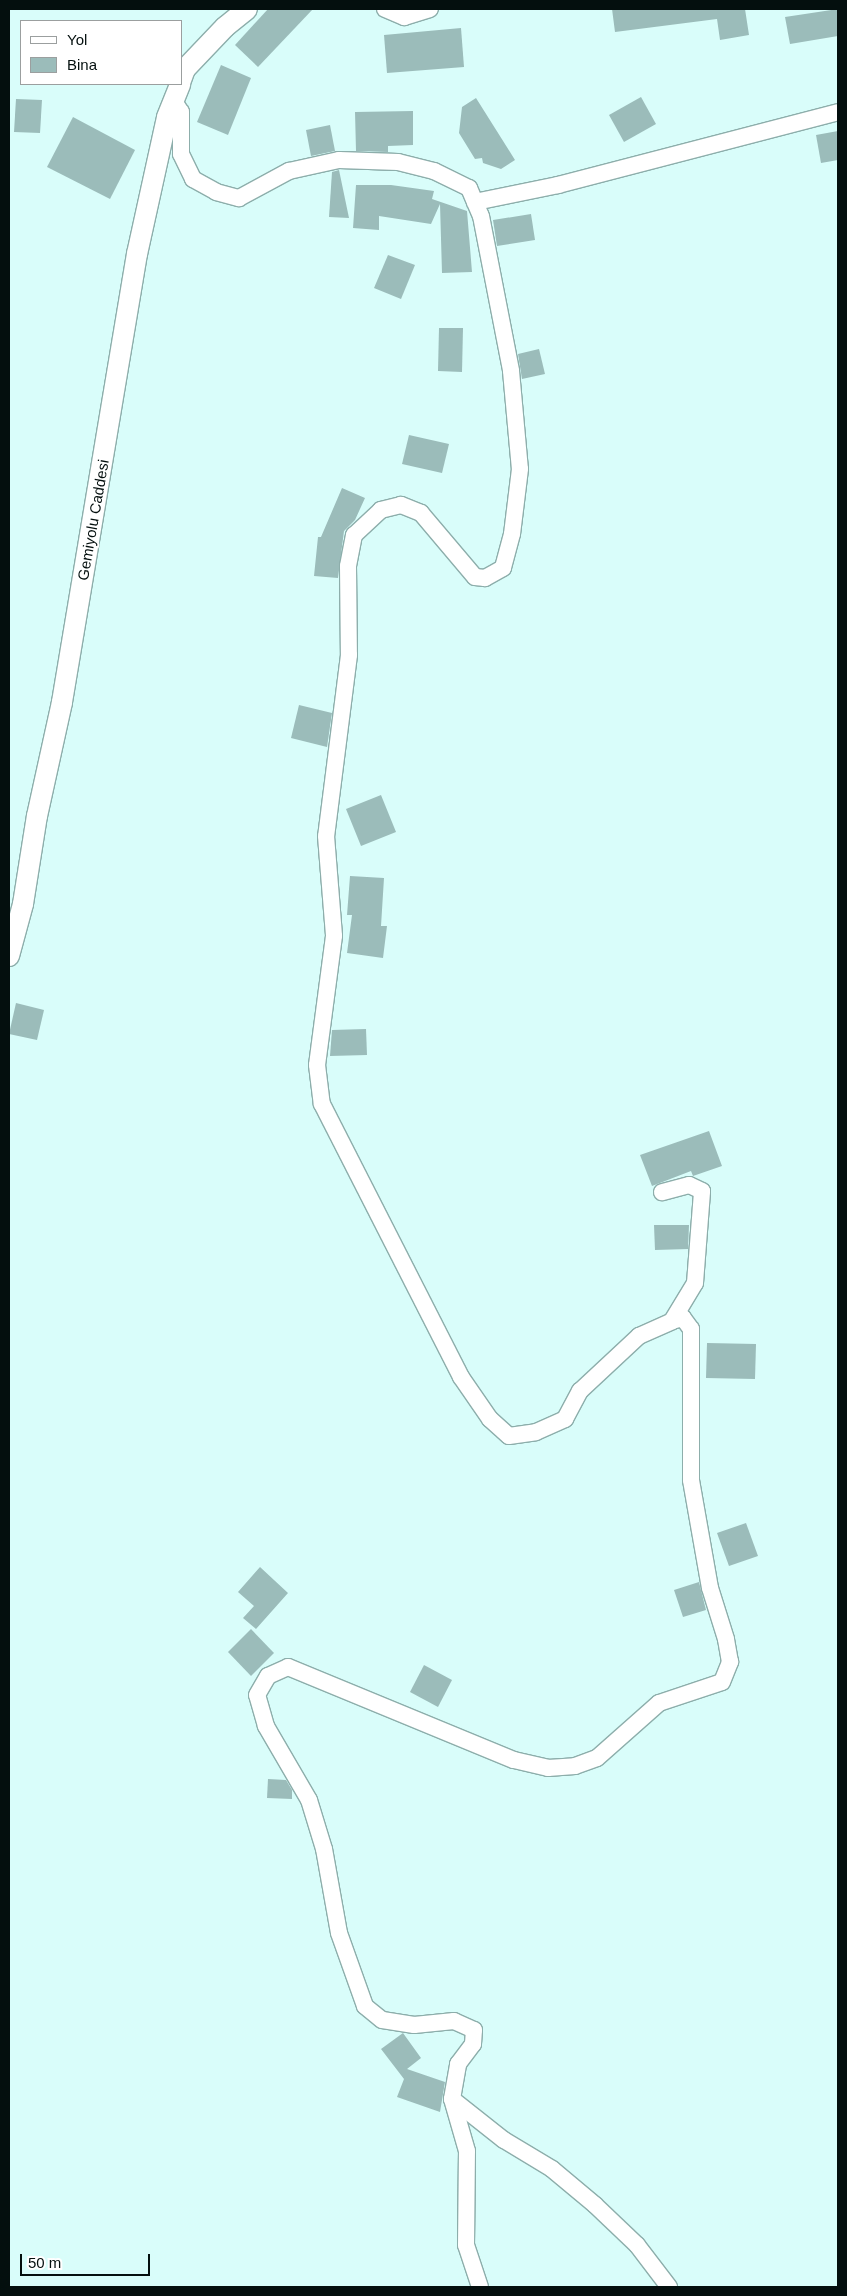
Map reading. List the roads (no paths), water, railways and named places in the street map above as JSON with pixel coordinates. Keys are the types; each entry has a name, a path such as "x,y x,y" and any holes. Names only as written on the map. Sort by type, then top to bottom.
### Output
{"street":[{"path":"182,77 185,69 225,27 247,9"},
{"path":"385,9 404,16 430,9"},
{"path":"176,92 181,112 181,154 193,179 216,192 239,198 289,171 339,160 398,162 434,171 469,188 481,216 511,372 520,469 512,534 503,568 485,578 476,577 421,513 401,505 381,510 354,534 348,566 349,655 326,836 334,936 317,1065 322,1104 461,1377 490,1419 509,1436 536,1432 565,1419 580,1391 639,1336 683,1318 691,1329 691,1480 710,1588 729,1655 730,1662 722,1682 659,1703 596,1758 574,1766 548,1768 514,1760 288,1667 268,1676 257,1695 266,1726 309,1800 324,1849 339,1933 365,2006 382,2020 414,2025 454,2021 474,2030 473,2044 458,2064 452,2099 466,2151 466,2245 480,2287"},
{"name":"Gemiyolu Caddesi","path":"9,956 23,904 37,816 62,702 137,254 176,92"},
{"path":"475,202 558,185 838,112"},
{"path":"662,1192 689,1185 702,1191 695,1283 672,1321"},
{"path":"452,2099 504,2140 552,2169 595,2205 638,2245 669,2287"}]}
